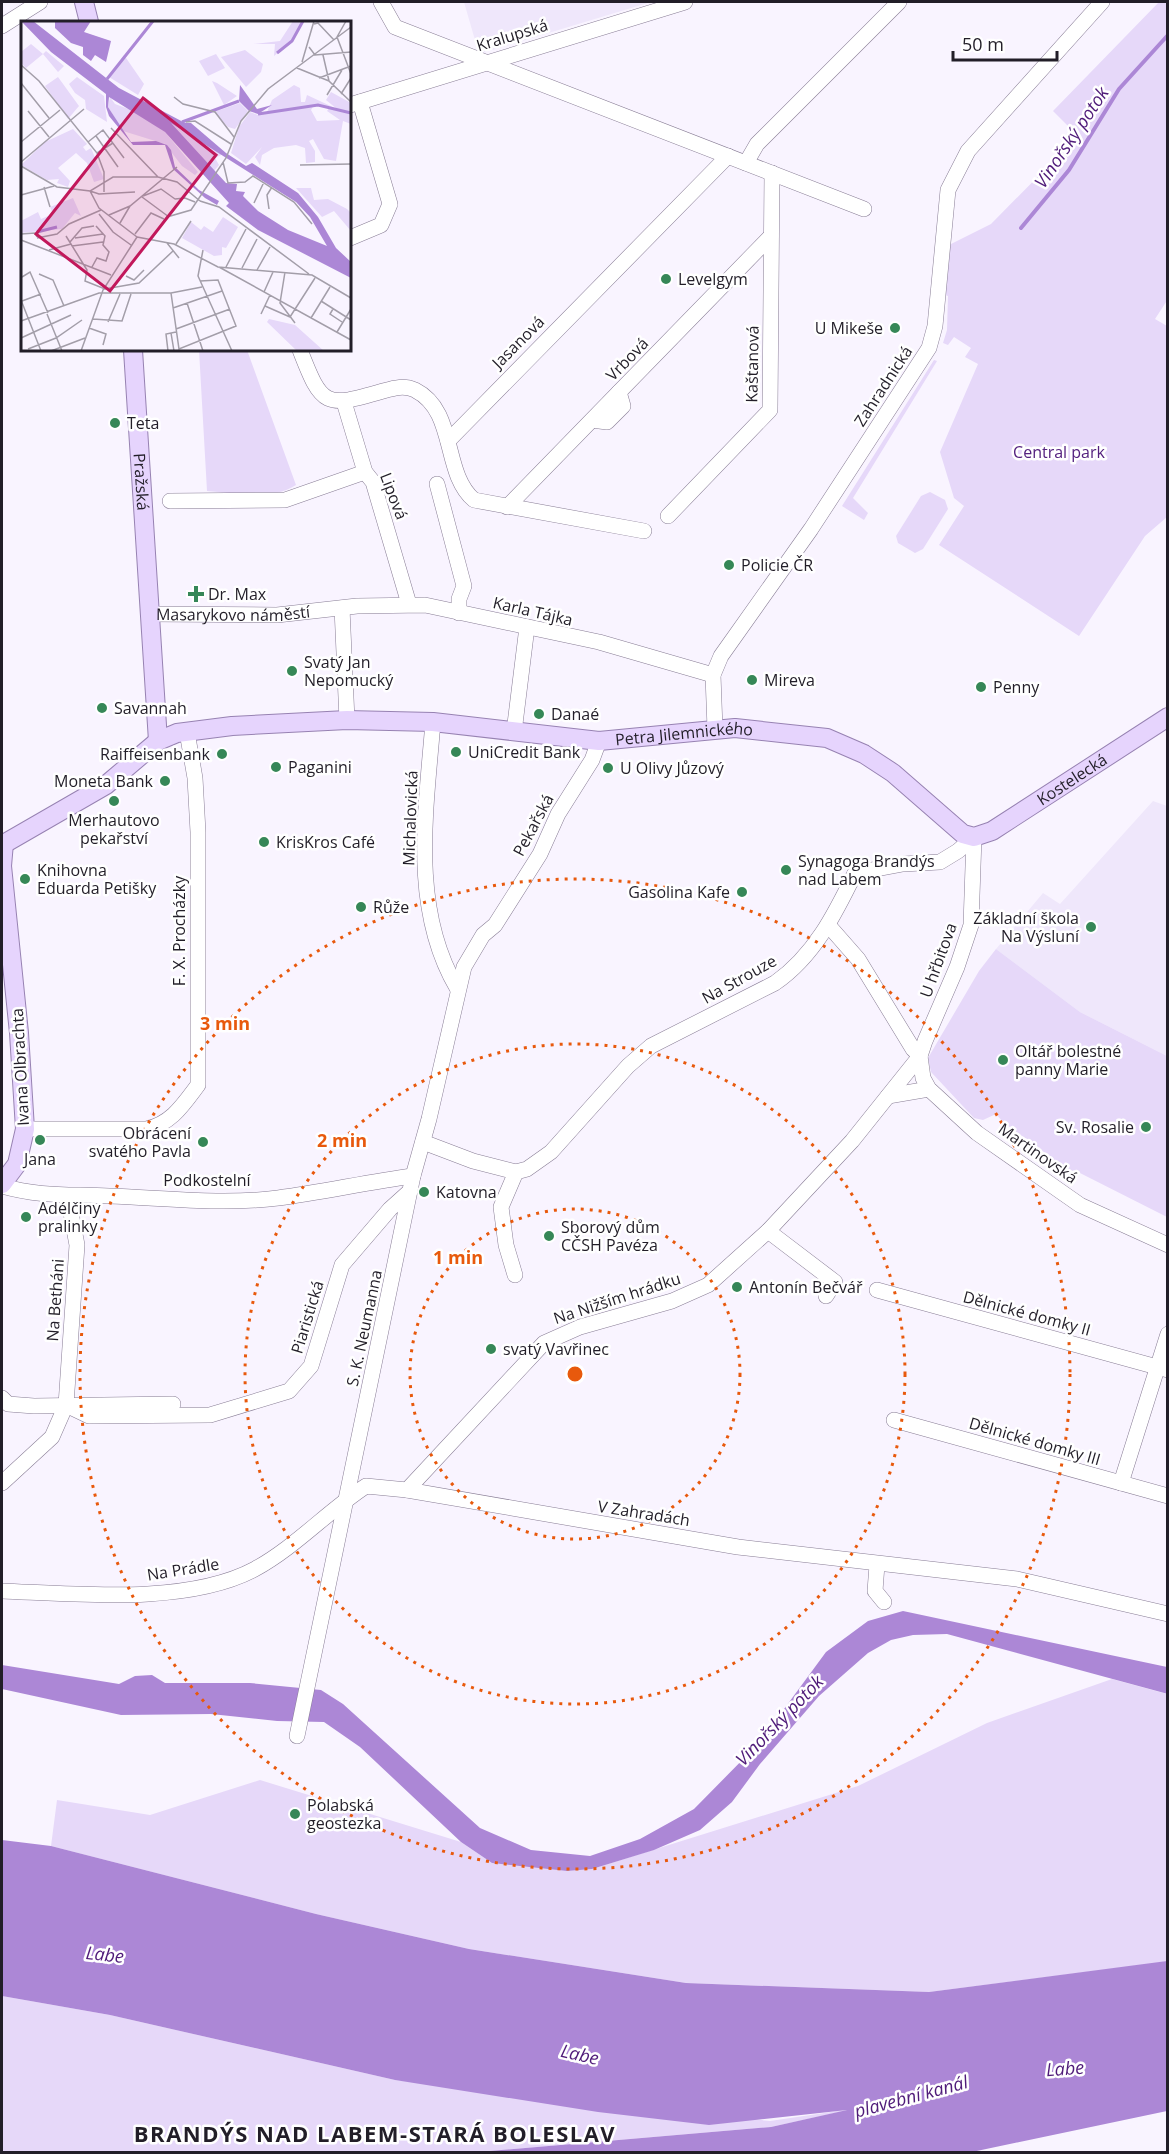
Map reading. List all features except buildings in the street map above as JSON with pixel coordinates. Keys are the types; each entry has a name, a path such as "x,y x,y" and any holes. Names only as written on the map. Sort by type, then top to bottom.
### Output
{"main road":[{"path":"84,2 89,21"},
{"name":"Pražská","path":"133,351 149,614"},
{"name":"Masarykovo náměstí","path":"149,614 158,741"},
{"name":"Kostelecká","path":"974,837 992,831 1167,717"},
{"path":"158,741 187,732 355,721"},
{"name":"Petra Jilemnického","path":"355,721 433,722 599,741 715,729 751,728 827,738 839,742 893,773 955,829 974,837"},
{"name":"Ivana Olbrachta","path":"2,1185 17,1164 26,1129 19,1033 4,925 3,844 106,785 158,741"}],"street":[{"path":"2,26 40,2"},
{"path":"381,2 395,27 864,209"},
{"name":"Kralupská","path":"355,103 685,2"},
{"path":"746,162 757,144 898,2"},
{"name":"Zahradnická","path":"715,729 713,675 721,656 811,529 929,348 935,326 948,190 968,151 1102,2"},
{"path":"351,238 381,225 390,204 355,103"},
{"name":"Jasanová","path":"448,441 728,156"},
{"name":"Kaštanová","path":"668,516 770,410 772,173"},
{"name":"Vrbová","path":"507,507 771,236"},
{"path":"300,351 314,385 322,396 344,402 399,387 413,389 429,399 440,417 464,492 474,500 644,531"},
{"name":"Lipová","path":"344,402 365,472 373,482 410,604"},
{"path":"170,501 285,500 365,472"},
{"path":"437,484 464,586 459,599 459,613"},
{"name":"Karla Tájka","path":"342,608 410,604 599,642 713,675"},
{"path":"342,608 355,721"},
{"name":"Masarykovo náměstí","path":"149,614 232,616 342,608"},
{"path":"514,732 527,627"},
{"name":"Michalovická","path":"433,722 427,790 425,889 437,947 457,988"},
{"name":"F. X. Procházky","path":"26,1129 146,1129 160,1126 180,1108 198,1085 198,832 195,778 187,732"},
{"name":"Pekařská","path":"457,988 464,967 473,951 483,935 495,924 540,854 558,814 592,760 599,741"},
{"name":"Na Strouze","path":"516,1172 527,1169 551,1152 628,1066 651,1046 775,983 798,964 829,926 855,873 903,864 940,862 958,851 974,837"},
{"name":"U hřbitova","path":"920,1056 957,967 971,925 974,837"},
{"path":"829,926 858,959 920,1056 923,1078 929,1089 888,1096"},
{"name":"S. K. Neumanna","path":"297,1736 411,1183 423,1142 457,988"},
{"name":"Na Nižším hrádku","path":"407,1491 544,1343 580,1327 672,1301 708,1285 768,1230 852,1141 920,1056"},
{"name":"Martinovská","path":"929,1089 977,1133 1080,1205 1167,1245"},
{"path":"423,1142 473,1161 516,1172 501,1207 515,1275"},
{"name":"Podkostelní","path":"2,1185 19,1191 68,1197 98,1195 228,1201 411,1183"},
{"name":"Piaristická","path":"66,1405 89,1416 210,1415 289,1391 311,1366 342,1265 411,1183"},
{"name":"Na Betháni","path":"2,1483 52,1437 66,1405 77,1245 68,1197"},
{"path":"768,1230 835,1282 826,1296"},
{"name":"Dělnické domky II","path":"877,1290 1162,1368"},
{"path":"1121,1483 1162,1368 1167,1334"},
{"path":"2,1398 8,1404 173,1404"},
{"name":"Dělnické domky III","path":"894,1420 1167,1496"},
{"path":"344,1500 366,1486 407,1491"},
{"name":"V Zahradách","path":"407,1491 738,1547 877,1565 1017,1579 1167,1614"},
{"name":"Na Prádle","path":"2,1591 130,1594 218,1584 256,1569 344,1500"},
{"path":"877,1565 875,1591 884,1602"}],"shaded area":[{"path":"464,2 651,2 479,54"},
{"name":"Základní škola Na Výsluní","path":"1153,801 1167,806 1167,1056 1080,1012 996,949 1043,893 1060,904"}],"green space":[{"name":"Central park","path":"1159,2 1167,2 1168,299 1155,319 1167,326 1167,517 1145,536 1079,636 939,545 964,506 954,498 940,452 978,364 965,357 971,348 954,337 948,345 943,343 947,330 948,296 945,295 949,245 991,224 1061,153 1074,132 1053,111"},
{"path":"199,351 247,351 296,485 276,493 264,494 207,491"},
{"path":"934,360 937,361 853,498 868,513 864,520 842,506"},
{"path":"930,492 945,500 948,509 923,549 915,553 898,543 896,536 921,496"},
{"path":"996,949 1080,1012 1167,1056 1167,1217 1076,1171 1074,1174 1003,1122 996,1114 983,1120 974,1118 931,1072 928,1058 979,971"},
{"path":"1112,1679 1167,1694 1168,1961 1157,1963 929,1992 686,1983 469,1949 316,1914 51,1846 57,1800 150,1815 260,1780 461,1842 492,1863 567,1871 592,1869 858,1786 987,1723"},
{"path":"2,1996 110,2015 395,2080 770,2121 858,2108 771,2127 478,2152 2,2152"}],"water":[{"path":"903,1611 1167,1667 1168,1694 947,1634 913,1635 891,1640 868,1653 819,1696 760,1764 732,1802 700,1830 654,1850 592,1869 567,1871 492,1863 461,1842 360,1747 324,1722 277,1721 211,1714 121,1715 2,1689 2,1665 119,1684 135,1676 152,1675 165,1683 250,1683 321,1690 343,1704 480,1828 531,1850 590,1856 640,1839 694,1809 759,1743 826,1652 868,1621"},
{"path":"2,1840 51,1846 316,1914 469,1949 686,1983 929,1992 1167,1961 1167,2111 972,2152 478,2152 771,2127 847,2110 709,2125 598,2112 395,2080 110,2015 2,1996"}],"waterway":[{"name":"Vinořský potok","path":"1021,228 1069,170 1119,89 1168,35"}],"place":[{"name":"Levelgym","path":"666,279"},
{"name":"U Mikeše","path":"895,328"},
{"name":"Teta","path":"115,423"},
{"name":"Policie ČR","path":"729,565"},
{"name":"Dr. Max","path":"196,594"},
{"name":"Svatý Jan Nepomucký","path":"292,671"},
{"name":"Mireva","path":"752,680"},
{"name":"Penny","path":"981,687"},
{"name":"Savannah","path":"102,708"},
{"name":"Danaé","path":"539,714"},
{"name":"UniCredit Bank","path":"456,752"},
{"name":"Raiffeisenbank","path":"222,754"},
{"name":"Paganini","path":"276,767"},
{"name":"U Olivy Jůzový","path":"608,768"},
{"name":"Moneta Bank","path":"165,781"},
{"name":"Merhautovo pekařství","path":"114,801"},
{"name":"KrisKros Café","path":"264,842"},
{"name":"Synagoga Brandýs nad Labem","path":"786,870"},
{"name":"Knihovna Eduarda Petišky","path":"25,879"},
{"name":"Gasolina Kafe","path":"742,892"},
{"name":"Růže","path":"361,907"},
{"name":"Základní škola Na Výsluní","path":"1091,927"},
{"name":"Oltář bolestné panny Marie","path":"1003,1060"},
{"name":"Sv. Rosalie","path":"1146,1127"},
{"name":"Jana","path":"40,1140"},
{"name":"Obrácení svatého Pavla","path":"203,1142"},
{"name":"Katovna","path":"424,1192"},
{"name":"Adélčiny pralinky","path":"26,1217"},
{"name":"Sborový dům CČSH Pavéza","path":"549,1236"},
{"name":"Antonín Bečvář","path":"737,1287"},
{"name":"svatý Vavřinec","path":"491,1349"},
{"name":"Polabská geostezka","path":"295,1814"}],"district":[{"name":"BRANDÝS NAD LABEM-STARÁ BOLESLAV","path":"375,2133"}],"water label":[{"name":"Labe","path":"105,1954"},
{"name":"Labe","path":"580,2054"},
{"name":"Labe","path":"1065,2068"},
{"name":"plavební kanál","path":"911,2096"}]}
